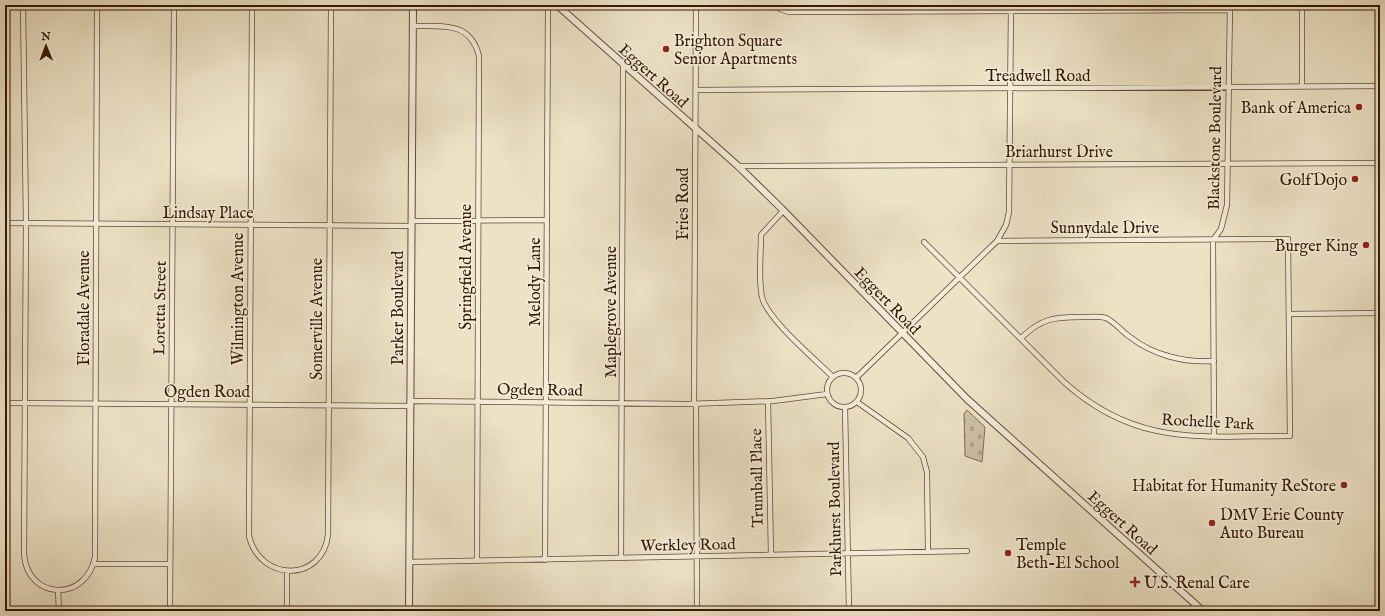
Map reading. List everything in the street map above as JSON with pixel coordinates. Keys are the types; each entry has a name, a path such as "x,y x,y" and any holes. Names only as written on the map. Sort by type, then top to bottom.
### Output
{"street":[{"path":"23,5 26,223 24,560 30,573 42,585 58,590 77,585 88,575 93,564 170,564"},
{"name":"Floradale Avenue","path":"93,564 97,5"},
{"name":"Loretta Street","path":"170,611 174,5"},
{"name":"Wilmington Avenue","path":"252,5 250,540 254,550 263,561 277,570 287,572"},
{"name":"Somerville Avenue","path":"287,572 295,571 310,565 321,554 327,542 330,5"},
{"name":"Parker Boulevard","path":"409,611 413,5"},
{"name":"Melody Lane","path":"545,560 548,5"},
{"name":"Eggert Road","path":"557,5 738,166 967,399 1203,611"},
{"name":"Fries Road","path":"696,5 695,404 697,611"},
{"path":"776,5 780,9 789,12 1230,8"},
{"path":"856,377 903,334 997,241 1008,218 1010,164 1011,5"},
{"path":"1302,5 1302,86"},
{"name":"Blackstone Boulevard","path":"1213,240 1222,229 1226,214 1230,8"},
{"name":"Springfield Avenue","path":"412,26 454,27 471,38 479,56 476,561"},
{"name":"Maplegrove Avenue","path":"622,558 623,65"},
{"name":"Treadwell Road","path":"696,90 1380,86"},
{"name":"Briarhurst Drive","path":"738,166 1380,163"},
{"path":"783,211 762,235 761,288 764,303 772,316 833,377"},
{"name":"Lindsay Place","path":"5,223 329,226 478,220 547,220"},
{"name":"Rochelle Park","path":"924,242 961,277 1077,394 1119,419 1167,434 1214,436 1290,436 1288,239 1213,240"},
{"path":"1213,240 1214,436"},
{"name":"Sunnydale Drive","path":"997,241 1213,240"},
{"path":"1288,314 1380,313"},
{"path":"1021,338 1035,326 1050,319 1099,317 1110,320 1131,338 1162,354 1184,360 1214,361"},
{"path":"843,372 850,373 856,377 862,388 861,395 857,402 845,407 836,405 827,394 828,384 833,377 843,372"},
{"name":"Ogden Road","path":"5,402 250,405 478,402 695,404 768,401 827,394"},
{"name":"Trumball Place","path":"768,401 771,555"},
{"path":"857,402 908,438 923,457 927,472 928,551"},
{"name":"Parkhurst Boulevard","path":"845,407 849,611"},
{"name":"Werkley Road","path":"409,562 967,551"},
{"path":"287,572 287,611"},
{"path":"58,590 59,611"}],"green space":[{"path":"967,410 985,427 982,462 965,456 964,414"}],"place":[{"name":"Brighton Square Senior Apartments","path":"666,49"},
{"name":"Bank of America","path":"1359,107"},
{"name":"GolfDojo","path":"1355,179"},
{"name":"Burger King","path":"1366,245"},
{"name":"Habitat for Humanity ReStore","path":"1344,485"},
{"name":"DMV Erie County Auto Bureau","path":"1212,523"},
{"name":"Temple Beth-El School","path":"1008,553"},
{"name":"U.S. Renal Care","path":"1135,582"}]}
